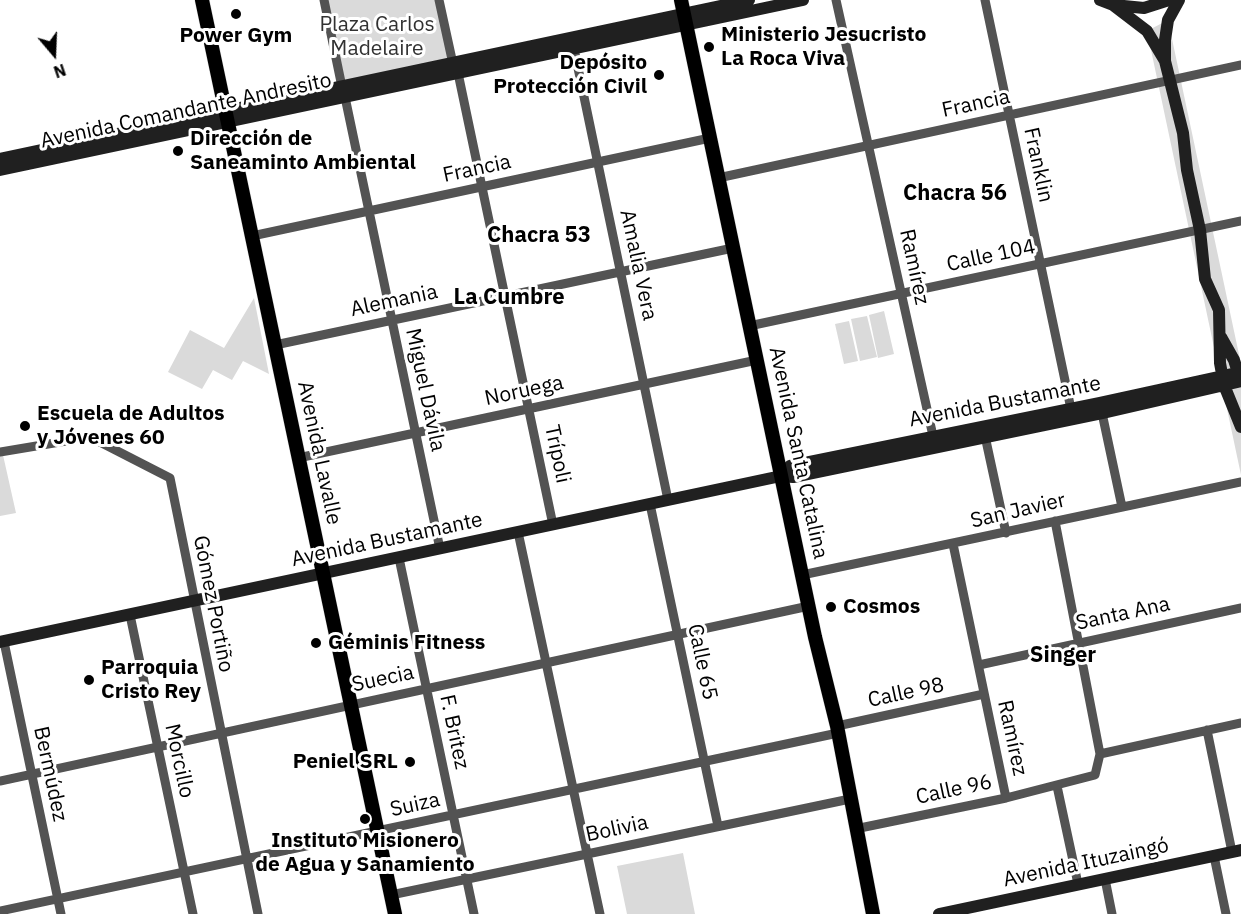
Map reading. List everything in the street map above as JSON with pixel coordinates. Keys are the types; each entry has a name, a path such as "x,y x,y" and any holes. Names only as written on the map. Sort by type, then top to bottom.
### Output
{"main road":[{"name":"Avenida Santa Catalina","path":"681,0 808,606 837,730 873,914"},
{"name":"Avenida Comandante Andresito","path":"685,19 749,0"},
{"name":"Avenida Comandante Andresito","path":"0,170 40,156 685,19 803,0"},
{"path":"1100,0 1113,5 1144,8 1169,0"},
{"path":"1165,61 1168,20 1179,0"},
{"name":"Avenida Lavalle","path":"206,1 226,117 395,914"},
{"path":"1113,5 1147,31 1165,61 1171,80 1200,230 1205,279 1219,310 1224,380 1241,428"},
{"name":"Avenida Comandante Andresito","path":"0,159 40,156"},
{"path":"1219,333 1234,360 1241,386"},
{"name":"Avenida Bustamante","path":"834,462 933,436 1240,377"},
{"name":"Avenida Bustamante","path":"2,642 781,476 790,466 834,462 1102,413 1224,380"},
{"name":"Avenida Ituzaingó","path":"939,914 994,908 1078,885 1236,851"}],"street":[{"name":"Miguel Dávila","path":"324,0 440,549"},
{"name":"Trípoli","path":"439,0 482,187 553,525"},
{"name":"Ramírez","path":"836,0 933,436"},
{"name":"Franklin","path":"985,0 1071,409"},
{"name":"Amalia Vera","path":"573,43 668,500"},
{"name":"Francia","path":"718,178 1241,65"},
{"name":"Francia","path":"252,236 710,138"},
{"name":"Calle 104","path":"750,326 1241,221"},
{"name":"Alemania","path":"274,345 733,248"},
{"name":"Noruega","path":"298,458 757,360"},
{"path":"1102,413 1122,507"},
{"path":"985,436 1006,533"},
{"name":"Gómez Portiño","path":"0,452 90,437 170,478 258,914"},
{"name":"San Javier","path":"802,575 1241,482"},
{"name":"Calle 65","path":"650,504 718,826"},
{"path":"1055,521 1100,754 1241,723"},
{"path":"518,532 600,914"},
{"name":"Ramírez","path":"953,544 1006,798"},
{"name":"F. Britez","path":"399,558 474,914"},
{"name":"Suecia","path":"0,781 808,606"},
{"name":"Santa Ana","path":"979,665 1241,608"},
{"name":"Morcillo","path":"130,615 193,914"},
{"name":"Bermúdez","path":"2,642 61,914"},
{"name":"Calle 98","path":"837,730 984,694"},
{"name":"Suiza","path":"0,911 704,762 837,730"},
{"path":"1207,730 1236,851"},
{"name":"Calle 96","path":"855,829 1006,798 1095,775 1100,754"},
{"name":"Ramírez","path":"1057,786 1078,885"},
{"name":"Bolivia","path":"391,895 850,799"},
{"path":"1214,856 1226,914"},
{"path":"1105,879 1112,914"}],"green space":[{"name":"Plaza Carlos Madelaire","path":"328,0 436,0 449,59 345,82"},
{"path":"1168,20 1241,364 1241,475 1147,31"},
{"path":"254,298 269,374 243,361 232,380 213,370 202,389 168,372 190,330 224,348"},
{"path":"884,311 894,354 878,358 869,315"},
{"path":"867,316 877,357 860,361 851,319"},
{"path":"849,321 858,361 844,364 835,324"},
{"path":"3,455 16,513 0,516 0,456"},
{"path":"683,853 695,914 627,914 617,866"}],"place":[{"name":"Power Gym","path":"236,14"},
{"name":"Ministerio Jesucristo La Roca Viva","path":"709,47"},
{"name":"Depósito Protección Civil","path":"659,75"},
{"name":"Dirección de Saneaminto Ambiental","path":"178,151"},
{"name":"Escuela de Adultos y Jóvenes 60","path":"25,426"},
{"name":"Cosmos","path":"831,607"},
{"name":"Géminis Fitness","path":"316,643"},
{"name":"Parroquia Cristo Rey","path":"89,680"},
{"name":"Peniel SRL","path":"410,762"},
{"name":"Instituto Misionero de Agua y Sanamiento","path":"365,819"}],"district":[{"name":"Chacra 56","path":"955,194"},
{"name":"Chacra 53","path":"539,236"},
{"name":"La Cumbre","path":"509,298"},
{"name":"Singer","path":"1063,656"}]}
